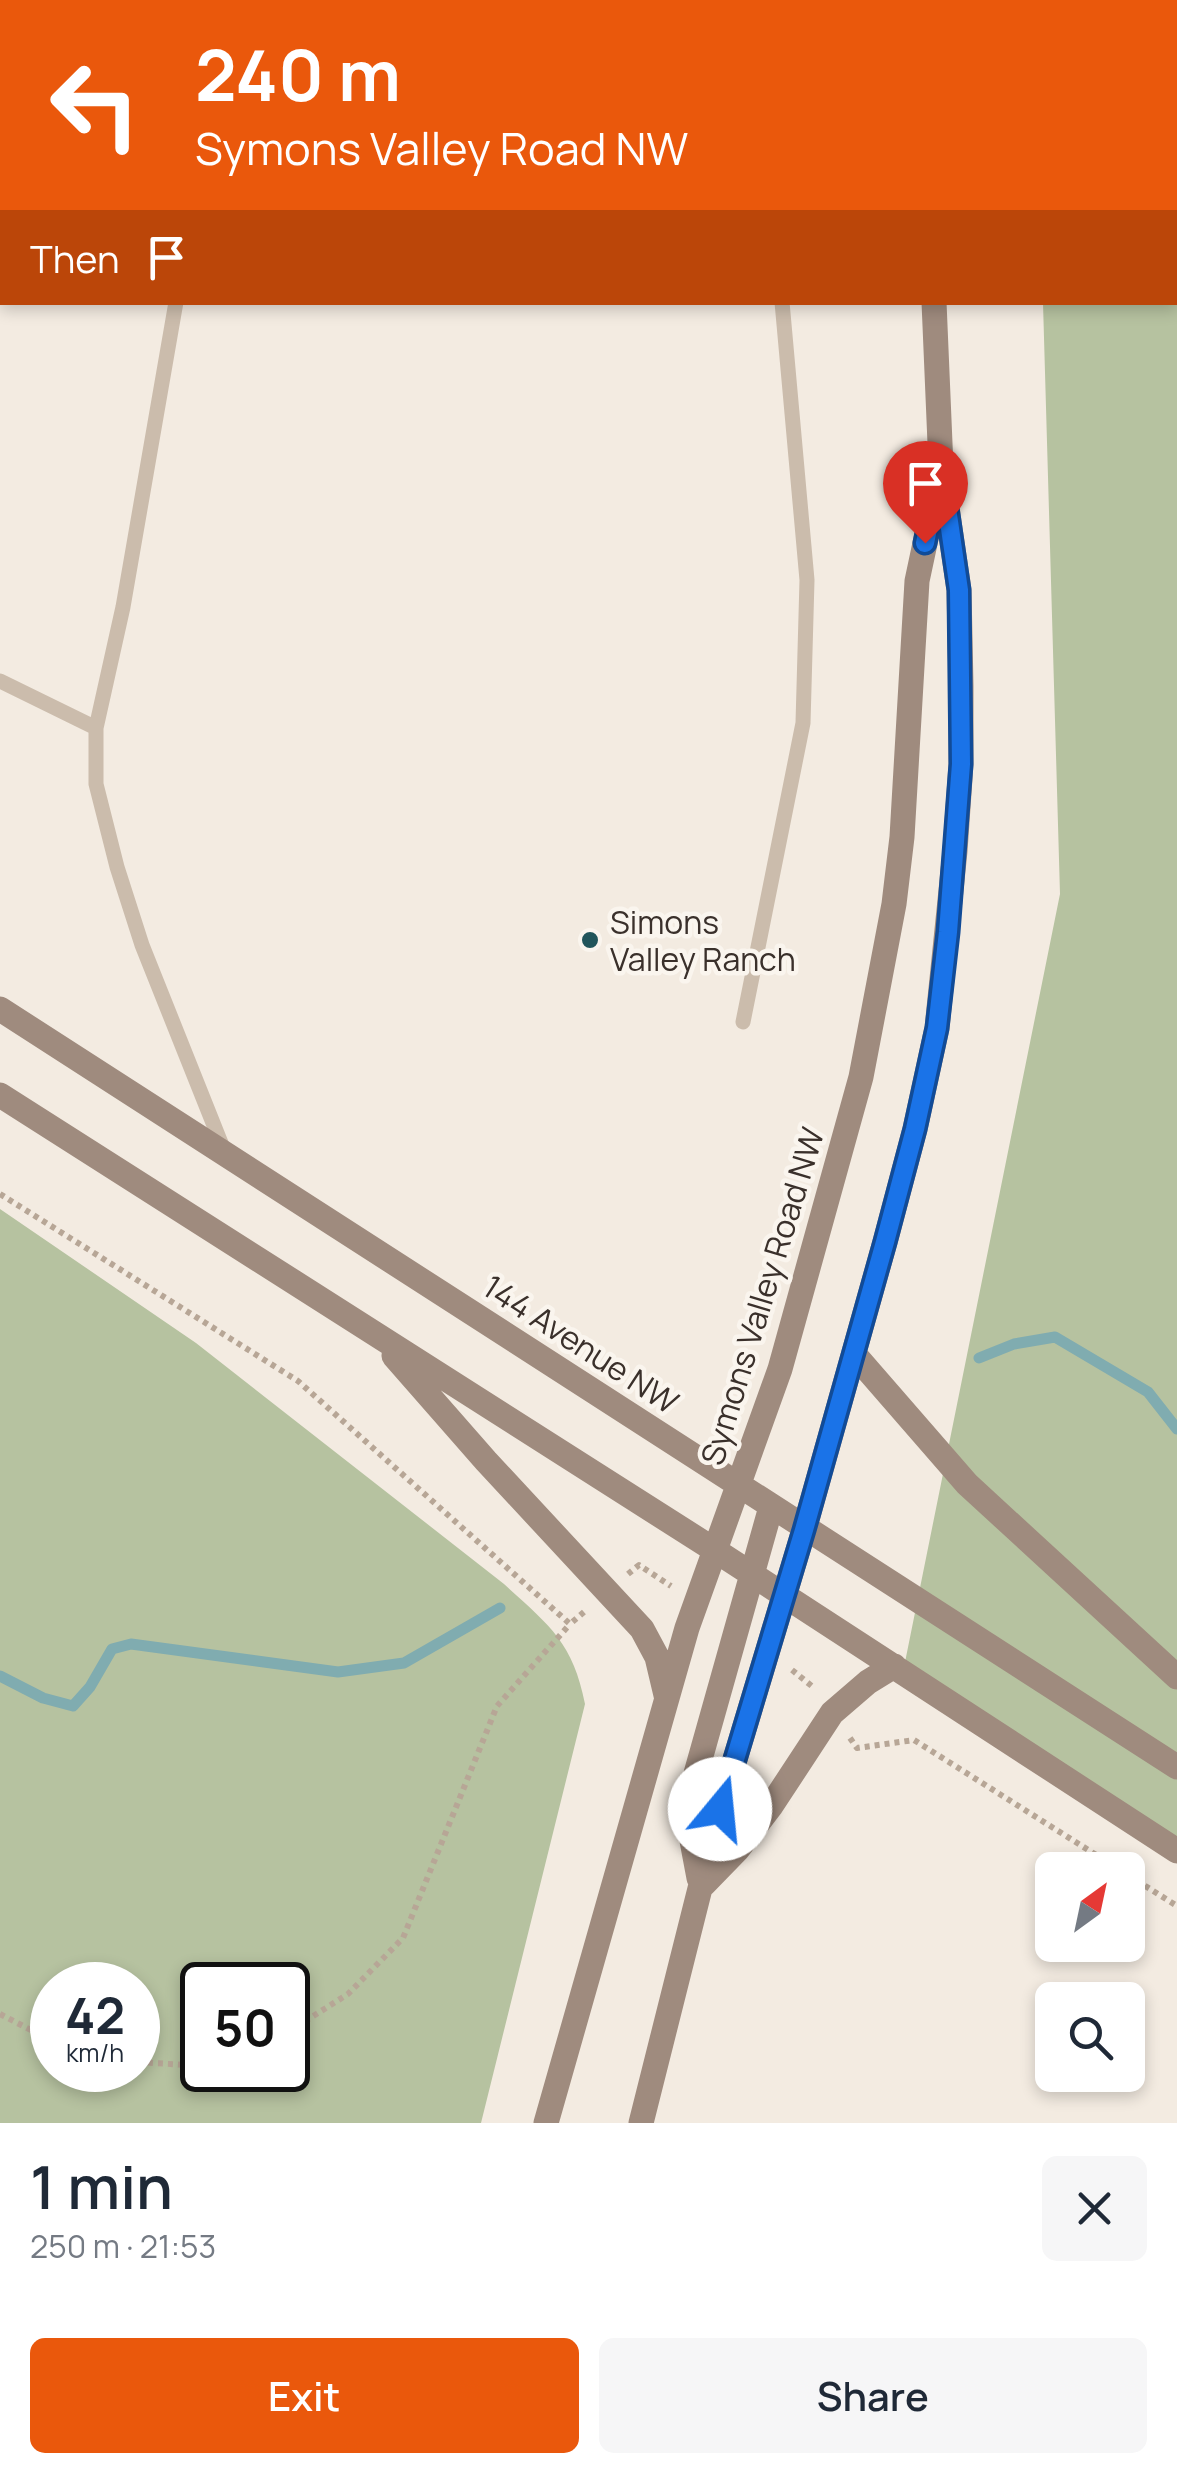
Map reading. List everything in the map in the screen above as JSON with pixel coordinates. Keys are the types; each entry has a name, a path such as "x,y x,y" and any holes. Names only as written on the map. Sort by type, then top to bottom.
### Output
{"main road":[{"name":"Symons Valley Road NW","path":"641,2123 720,1809 854,1354 915,1129 937,1028 961,764 961,632 959,590 941,467 934,305"},
{"name":"Symons Valley Road NW","path":"546,2123 667,1698 713,1549 780,1369 861,1077 894,904 903,820 917,581 941,467"},
{"name":"144 Avenue NW","path":"0,1009 1177,1767"},
{"path":"0,1095 785,1595 1177,1851"},
{"path":"374,1333 642,1629 657,1657 667,1698"},
{"path":"854,1354 967,1484 1177,1677"},
{"path":"700,1888 686,1809 771,1507"},
{"path":"700,1888 760,1820 832,1713 894,1666"}],"lane":[{"path":"175,305 122,607 96,728 96,784 142,946 226,1152"},
{"path":"743,1022 803,723 807,580 782,305"},
{"path":"0,681 96,728"}],"path":[{"path":"310,2018 348,1994 402,1938 497,1706 570,1624"},
{"path":"1145,1885 1177,1906"},
{"path":"0,2014 30,2030"}],"green space":[{"path":"1043,305 1177,305 1177,1838 902,1677 1060,894"},
{"path":"0,1209 196,1343 504,1584 557,1636 574,1665 585,1704 481,2123 0,2123"}],"waterway":[{"path":"979,1358 1014,1344 1055,1337 1148,1392 1177,1429"},
{"path":"0,1676 43,1698 73,1706 90,1687 112,1649 131,1644 338,1672 404,1663 500,1608"}],"place":[{"name":"Simons Valley Ranch","path":"590,940"}],"route":[{"path":"720,1809 885,1242 937,1028 961,764 959,590 941,467 925,543"}]}
